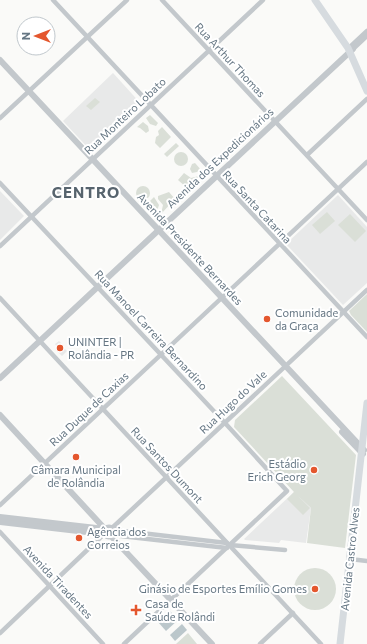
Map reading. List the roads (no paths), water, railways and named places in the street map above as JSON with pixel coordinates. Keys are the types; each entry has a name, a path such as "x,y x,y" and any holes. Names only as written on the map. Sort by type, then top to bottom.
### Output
{"main road":[{"path":"318,1 350,49 367,80"},
{"path":"350,49 367,91"},
{"name":"Avenida Castro Alves","path":"364,452 367,404"},
{"name":"Avenida Castro Alves","path":"343,644 351,559 367,434"},
{"name":"Avenida Castro Alves","path":"340,644 347,599"}],"street":[{"name":"Rua Santa Catarina","path":"53,0 367,337"},
{"path":"0,118 126,0"},
{"name":"Rua Arthur Thomas","path":"162,0 367,220"},
{"name":"Rua Monteiro Lobato","path":"0,246 92,161 150,104 263,0"},
{"name":"Avenida dos Expedicionários","path":"0,378 96,285 318,79 367,31"},
{"name":"Avenida dos Expedicionários","path":"350,49 367,36"},
{"path":"0,60 27,92 92,161"},
{"path":"0,66 27,92"},
{"path":"307,155 367,98"},
{"name":"Avenida Presidente Bernardes","path":"92,161 364,452"},
{"name":"Rua Duque de Caxias","path":"0,505 367,162"},
{"name":"Rua Manoel Carreira Bernardino","path":"0,182 287,491 228,545"},
{"name":"Rua Hugo do Vale","path":"0,634 367,290"},
{"name":"Rua Santos Dumont","path":"0,298 321,644"},
{"path":"0,415 212,644"},
{"path":"0,517 109,532"},
{"path":"0,522 285,550"},
{"name":"Avenida Tiradentes","path":"0,532 103,644"},
{"path":"124,644 228,545"},
{"path":"351,559 367,561"},
{"path":"260,644 293,613"}],"place":[{"name":"Comunidade da Graça","path":"267,319"},
{"name":"UNINTER | Rolândia - PR","path":"60,348"},
{"name":"Câmara Municipal de Rolândia","path":"76,457"},
{"name":"Estádio Erich Georg","path":"314,470"},
{"name":"Agência dos Correios","path":"79,538"},
{"name":"Ginásio de Esportes Emílio Gomes","path":"315,589"},
{"name":"Casa de Saúde Rolândi","path":"136,610"}],"district":[{"name":"CENTRO","path":"86,193"}]}
